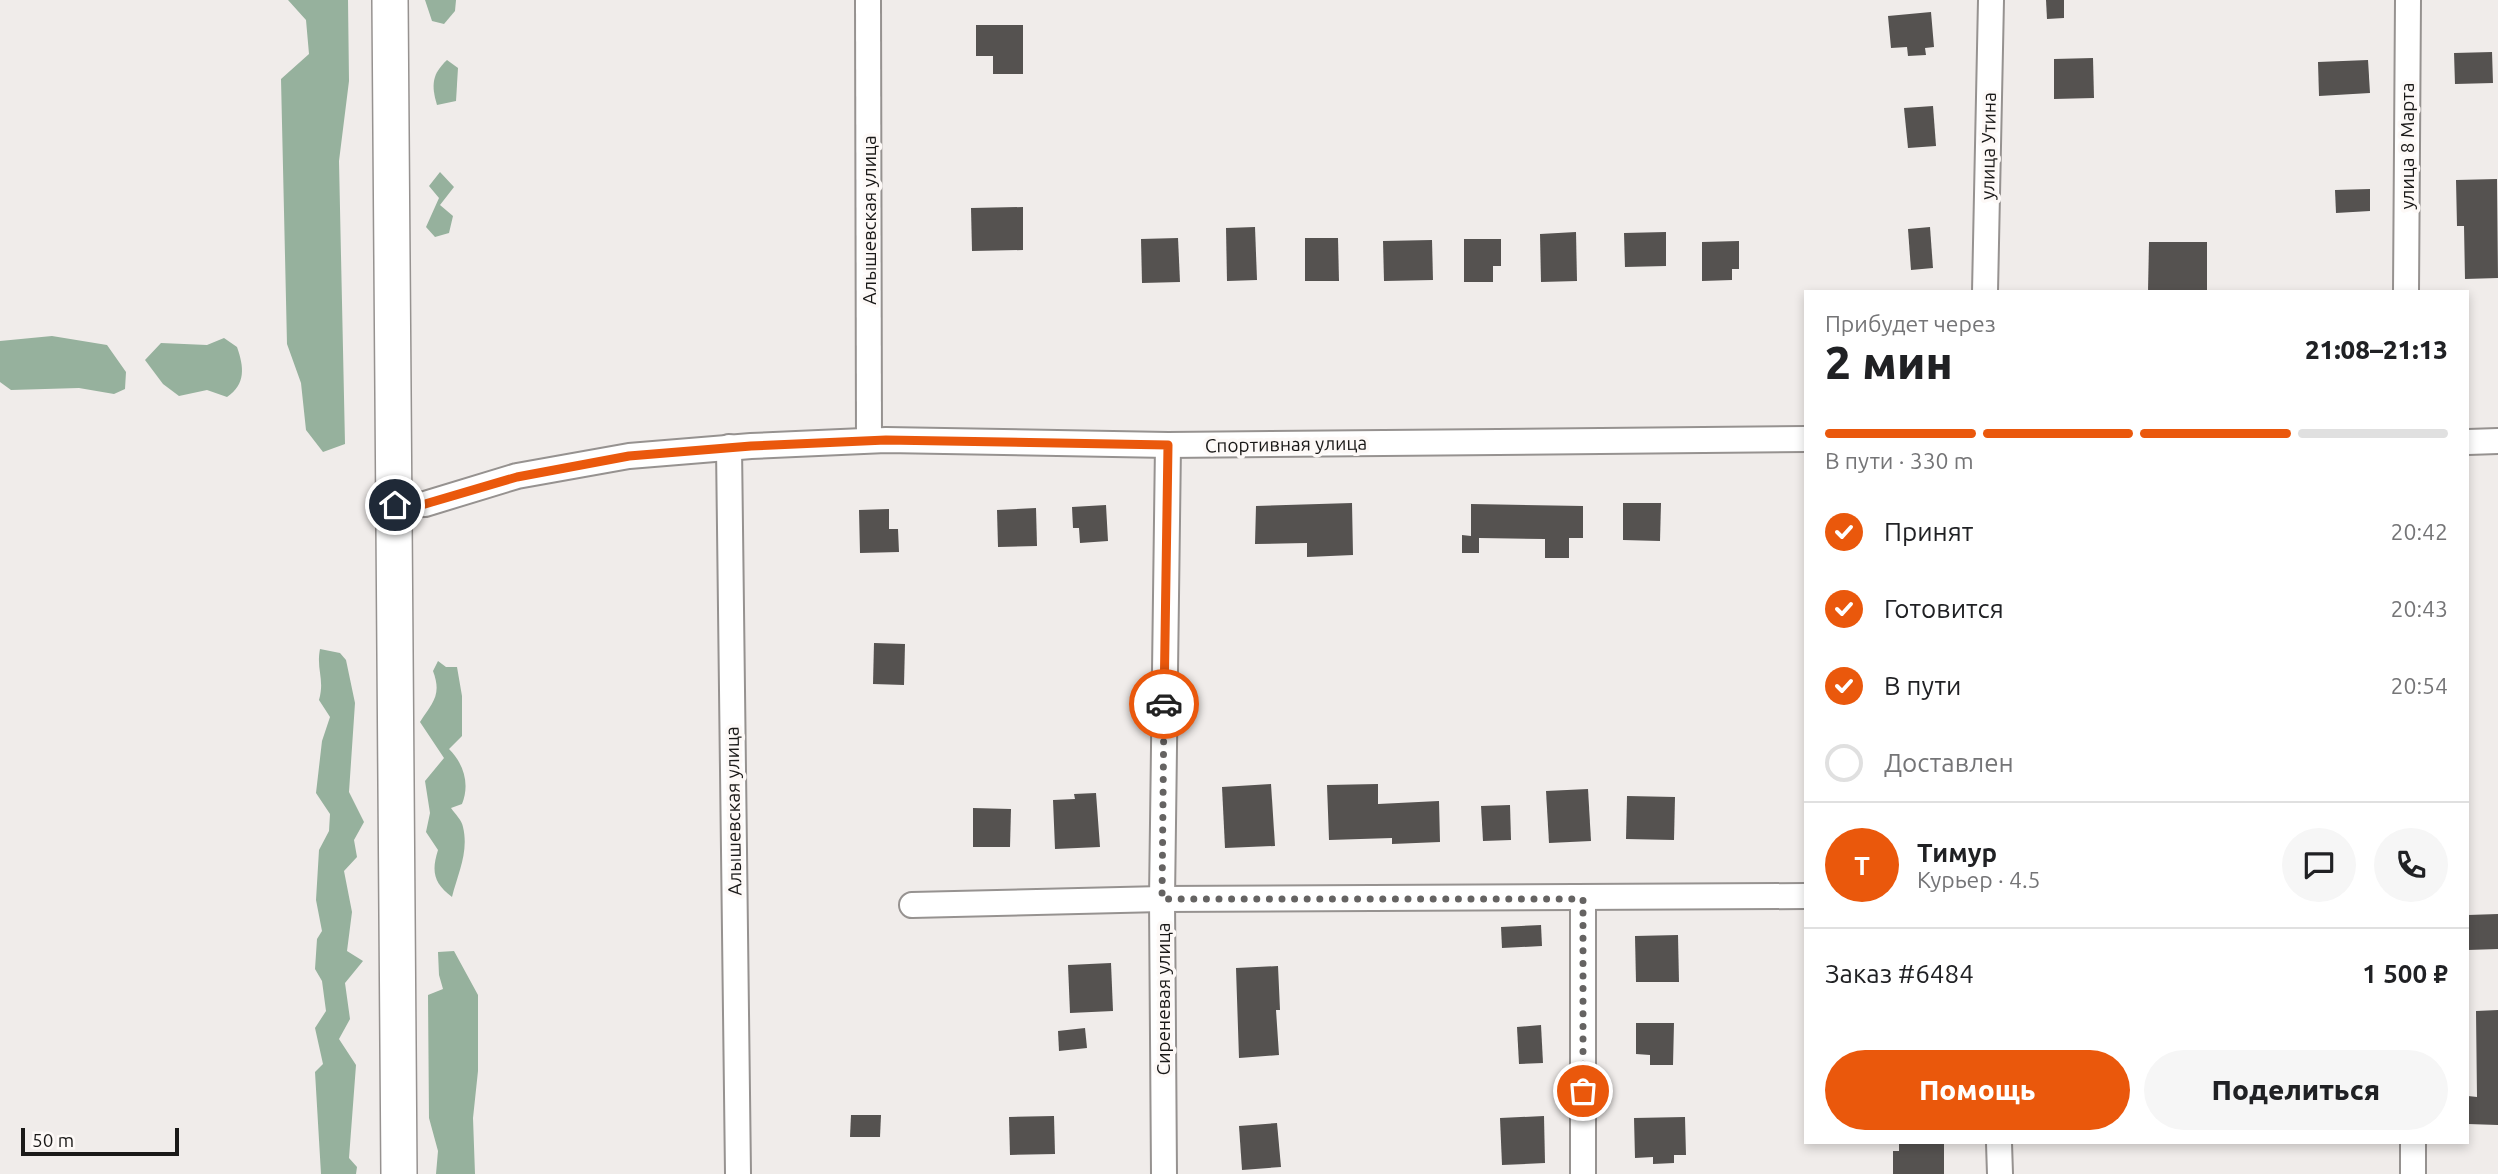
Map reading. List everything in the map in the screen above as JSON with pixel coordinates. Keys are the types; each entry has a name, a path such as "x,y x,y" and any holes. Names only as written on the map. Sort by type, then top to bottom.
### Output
{"main road":[{"path":"390,0 399,1174"}],"street":[{"name":"Алышевская улица","path":"868,0 869,440"},
{"name":"улица Утина","path":"1985,290 1990,0"},
{"name":"улица 8 Марта","path":"2406,290 2408,0"},
{"name":"Спортивная улица","path":"395,505 425,504 517,477 629,456 729,447 869,440 1168,445 1804,439"},
{"path":"2469,442 2498,441"},
{"name":"Сиреневая улица","path":"1164,1174 1162,899 1168,445"},
{"name":"Алышевская улица","path":"729,447 738,1174"},
{"path":"912,905 1162,899 1804,896"},
{"path":"1583,899 1583,1174"},
{"path":"1999,1144 2000,1174"},
{"path":"2413,1144 2413,1174"}],"green space":[{"path":"288,0 348,0 349,81 339,161 345,444 323,452 306,430 301,383 287,344 281,79 309,54 306,20"},
{"path":"425,0 456,0 455,11 444,24 432,21"},
{"path":"447,60 458,68 456,101 437,105 434,80"},
{"path":"440,172 454,187 440,205 453,216 449,233 435,237 426,227 439,198 429,186"},
{"path":"52,336 107,345 126,372 125,389 114,394 79,388 11,390 0,382 0,341"},
{"path":"224,338 237,347 242,368 238,387 227,397 207,390 179,396 163,384 145,360 161,343 207,345"},
{"path":"320,649 340,653 346,660 355,703 349,792 364,822 354,840 357,857 344,871 352,912 347,951 363,961 345,983 350,1019 339,1039 356,1065 349,1158 357,1167 356,1174 321,1174 315,1072 323,1064 315,1028 326,1011 322,981 315,969 317,939 322,931 316,900 319,850 329,831 330,814 316,793 322,741 330,717 319,700"},
{"path":"438,661 446,667 457,667 462,696 462,736 449,749 464,775 462,804 451,808 462,824 465,845 452,897 438,882 435,865 438,850 426,832 430,813 425,781 444,758 420,722 435,698 437,686 433,671"},
{"path":"454,951 478,995 478,1071 473,1118 475,1174 436,1174 438,1151 429,1118 428,995 443,989 438,952"}],"building":[{"path":"2046,0 2064,0 2064,18 2047,19"},
{"path":"1931,12 1934,47 1925,48 1926,55 1908,56 1907,47 1891,48 1888,16"},
{"path":"976,25 1023,25 1023,74 993,74 993,56 976,56"},
{"path":"2492,52 2493,83 2455,84 2454,53"},
{"path":"2093,58 2094,98 2054,99 2054,59"},
{"path":"2368,60 2370,93 2319,96 2318,62"},
{"path":"1933,106 1936,146 1908,148 1904,108"},
{"path":"2497,179 2498,278 2465,279 2464,226 2457,226 2456,180"},
{"path":"2370,189 2370,211 2336,213 2335,190"},
{"path":"1023,207 1023,250 972,251 971,208"},
{"path":"1255,227 1257,280 1227,281 1226,228"},
{"path":"1930,227 1933,268 1911,270 1908,229"},
{"path":"1576,232 1577,281 1541,282 1540,234"},
{"path":"1666,232 1666,266 1625,267 1624,233"},
{"path":"1178,238 1180,282 1142,283 1141,239"},
{"path":"1305,238 1338,238 1339,281 1305,281"},
{"path":"1464,239 1501,239 1501,266 1493,266 1493,282 1464,282"},
{"path":"1432,240 1433,280 1384,281 1383,241"},
{"path":"1739,241 1739,269 1732,269 1732,280 1702,281 1702,242"},
{"path":"2149,242 2207,242 2207,290 2148,290"},
{"path":"1352,503 1353,555 1307,557 1307,543 1255,544 1256,506"},
{"path":"1623,503 1661,503 1660,541 1623,540"},
{"path":"1471,504 1583,506 1583,538 1569,538 1569,558 1545,558 1545,539 1479,538 1479,553 1462,553 1462,535 1471,536"},
{"path":"1106,505 1108,541 1080,543 1079,528 1073,528 1072,507"},
{"path":"1036,508 1037,546 998,547 997,510"},
{"path":"889,509 889,529 898,529 899,552 860,553 859,510"},
{"path":"874,643 905,644 904,685 873,684"},
{"path":"1271,784 1275,846 1225,848 1222,787"},
{"path":"1378,784 1378,804 1439,801 1440,842 1392,844 1392,838 1329,840 1327,785"},
{"path":"1588,789 1591,841 1549,843 1546,791"},
{"path":"1096,793 1100,847 1055,849 1053,800 1075,799 1074,794"},
{"path":"1627,796 1675,797 1674,840 1626,839"},
{"path":"1510,805 1511,840 1483,841 1481,806"},
{"path":"973,808 1011,809 1010,847 973,847"},
{"path":"2498,914 2498,949 2469,950 2469,915"},
{"path":"1541,925 1542,946 1502,948 1501,927"},
{"path":"1678,935 1679,982 1636,982 1635,936"},
{"path":"1111,963 1113,1011 1070,1013 1068,965"},
{"path":"1278,966 1280,1010 1276,1010 1279,1055 1239,1058 1236,968"},
{"path":"2498,1010 2498,1125 2469,1124 2469,1096 2477,1097 2476,1011"},
{"path":"1636,1023 1674,1023 1673,1065 1650,1065 1650,1055 1636,1054"},
{"path":"1541,1025 1543,1063 1519,1064 1517,1027"},
{"path":"1085,1028 1087,1048 1059,1051 1058,1031"},
{"path":"851,1115 881,1115 880,1137 850,1137"},
{"path":"1054,1116 1055,1154 1010,1155 1009,1117"},
{"path":"1544,1116 1545,1163 1502,1165 1500,1118"},
{"path":"1685,1117 1686,1155 1674,1155 1674,1163 1653,1164 1653,1157 1635,1158 1634,1118"},
{"path":"1277,1123 1281,1167 1242,1170 1239,1126"},
{"path":"1899,1144 1944,1144 1944,1174 1893,1174 1893,1151 1899,1151"}],"way so far":[{"path":"1164,704 1162,899 1583,899 1583,1091"}],"route":[{"path":"395,505 425,504 517,477 629,456 751,446 886,440 1168,445 1164,704"}]}
